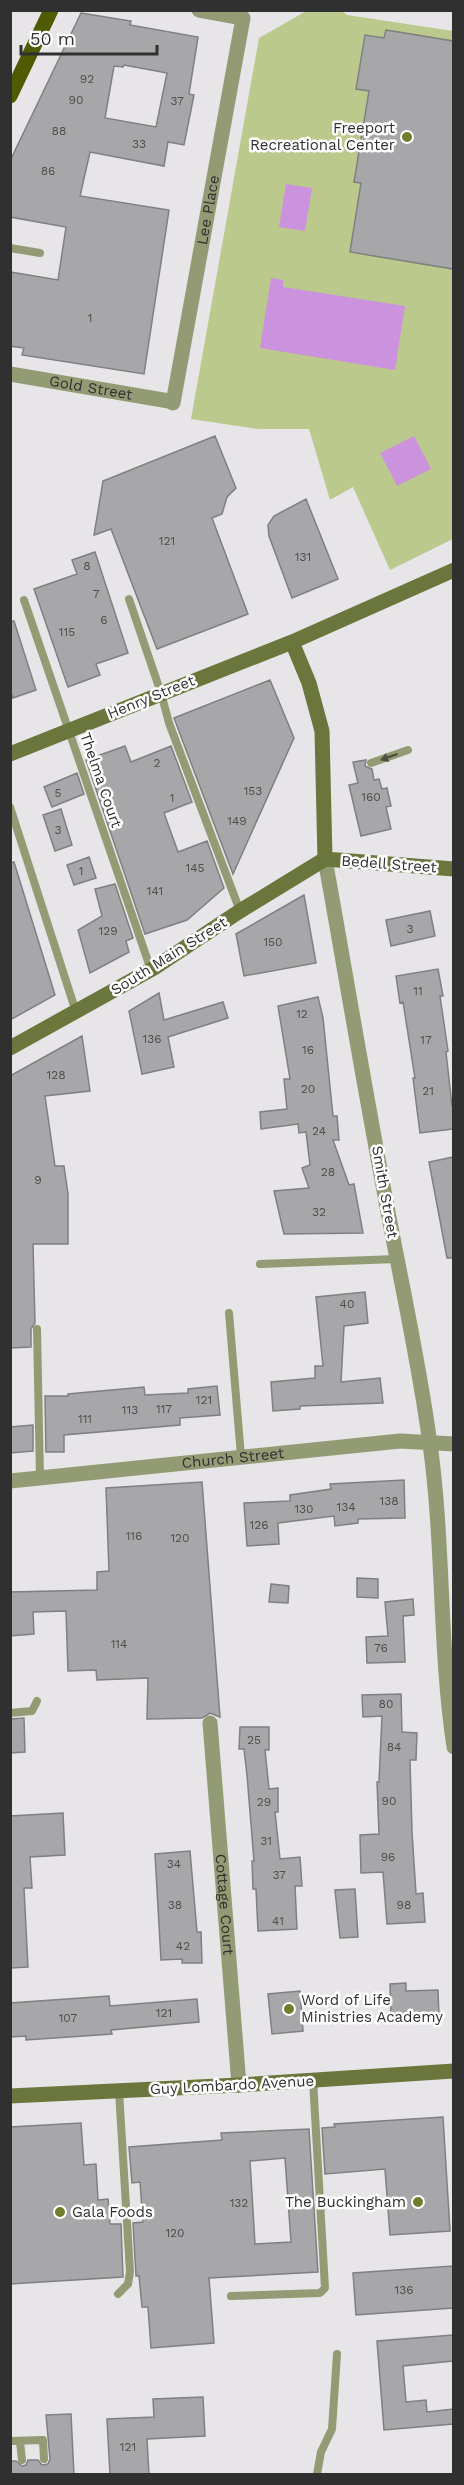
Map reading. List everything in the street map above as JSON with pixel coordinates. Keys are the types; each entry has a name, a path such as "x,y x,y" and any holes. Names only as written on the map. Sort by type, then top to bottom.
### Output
{"main road":[{"path":"10,96 51,10"},
{"path":"292,642 453,570"},
{"name":"Henry Street","path":"10,754 292,642"},
{"name":"Smith Street","path":"292,642 309,683 322,731 325,859"},
{"name":"Bedell Street","path":"325,859 453,869"},
{"name":"South Main Street","path":"10,1048 151,970 240,911 325,859"},
{"name":"Guy Lombardo Avenue","path":"10,2096 239,2085 453,2070"}],"street":[{"name":"Lee Place","path":"173,403 243,18 199,10"},
{"name":"Gold Street","path":"10,374 173,403"},
{"name":"Smith Street","path":"325,859 397,1259 419,1365 437,1497 453,1747"},
{"name":"Church Street","path":"10,1481 400,1441 453,1444"},
{"name":"Cottage Court","path":"210,1723 239,2085"}],"lane":[{"path":"10,248 40,253"},
{"path":"129,598 169,723 240,911"},
{"name":"Thelma Court","path":"24,600 151,970"},
{"path":"371,763 408,750"},
{"path":"10,807 14,830 76,1012"},
{"path":"260,1264 397,1259"},
{"path":"229,1313 242,1456"},
{"path":"37,1329 40,1478"},
{"path":"10,1713 32,1711 37,1701"},
{"path":"231,2296 320,2293 325,2288 313,2080"},
{"path":"118,2294 128,2284 130,2272 119,2091"},
{"path":"317,2475 321,2452 332,2428 337,2354"},
{"path":"10,2441 43,2440 44,2459"},
{"path":"20,2442 22,2460"}],"green space":[{"path":"308,10 342,11 347,15 453,31 453,539 390,570 353,487 330,500 309,429 258,429 191,419 259,38"}],"shaded area":[{"path":"286,184 312,188 305,231 279,227"},
{"path":"271,278 283,280 283,287 405,306 395,370 260,348"},
{"path":"414,436 431,469 397,486 380,453"}],"building":[{"path":"81,13 131,21 130,25 198,37 189,94 194,95 184,145 168,142 164,166 90,152 80,196 169,210 144,374 22,355 24,348 10,346 10,272 58,280 66,227 10,217 10,161","holes":["124,65 167,73 156,127 105,118 114,66 123,67"]},
{"name":"Freeport Recreational Center","path":"386,30 453,41 453,269 350,252 361,183 354,182 369,91 356,89 365,35 384,38"},
{"path":"215,436 236,488 227,497 222,514 212,518 248,614 157,649 111,529 94,535 103,481"},
{"path":"306,499 338,579 292,598 269,536 268,525 274,516"},
{"path":"95,552 128,653 96,664 100,675 68,687 34,589 77,574 72,560"},
{"path":"14,621 36,690 13,698 10,689 10,622"},
{"path":"270,680 294,738 233,874 174,718"},
{"path":"125,746 131,762 171,746 192,802 164,813 178,852 207,841 224,888 187,920 145,934 86,760"},
{"path":"366,760 365,766 372,769 374,780 379,779 382,789 387,788 391,806 386,807 391,829 361,836 349,785 358,783 353,762"},
{"path":"77,773 84,794 52,807 44,787"},
{"path":"61,809 72,845 55,851 43,815"},
{"path":"89,857 96,878 74,885 67,865"},
{"path":"14,862 55,995 10,1020 10,863"},
{"path":"115,884 133,938 126,941 129,952 90,973 78,930 102,916 95,889"},
{"path":"304,895 316,963 244,976 236,934"},
{"path":"430,911 435,936 391,946 386,920"},
{"path":"438,969 443,996 440,996 448,1051 446,1052 453,1106 453,1129 420,1133 413,1078 415,1078 403,1002 400,1003 396,976"},
{"path":"159,993 164,1020 223,1002 228,1018 168,1037 174,1067 142,1074 129,1011"},
{"path":"318,997 323,1018 333,1116 337,1116 339,1140 333,1140 349,1185 354,1184 363,1233 284,1234 274,1191 309,1188 302,1168 310,1165 306,1132 299,1133 298,1124 261,1129 260,1112 287,1109 284,1079 290,1079 278,1006"},
{"path":"82,1036 90,1091 45,1096 55,1166 64,1166 68,1194 68,1244 33,1244 35,1323 31,1329 31,1347 10,1348 10,1076"},
{"path":"453,1157 453,1258 447,1258 429,1162"},
{"path":"365,1292 368,1323 344,1326 341,1382 380,1378 383,1403 300,1406 300,1409 273,1411 271,1382 315,1378 315,1366 323,1366 316,1297"},
{"path":"217,1386 220,1415 180,1418 180,1425 64,1435 64,1452 46,1452 45,1396 68,1396 68,1394 144,1387 145,1395 188,1393 188,1389"},
{"path":"33,1425 33,1451 10,1453 10,1427"},
{"path":"404,1480 405,1518 358,1519 358,1523 335,1526 334,1516 278,1523 279,1544 247,1546 244,1503 290,1501 290,1495 331,1489 330,1484"},
{"path":"202,1482 220,1717 210,1713 202,1718 147,1719 148,1678 97,1680 96,1670 68,1671 66,1611 33,1612 34,1634 10,1636 10,1592 97,1590 97,1572 109,1571 106,1488"},
{"path":"357,1578 378,1579 378,1598 357,1597"},
{"path":"271,1584 289,1586 288,1603 269,1602"},
{"path":"413,1599 414,1615 403,1616 405,1662 367,1663 366,1637 388,1636 385,1602"},
{"path":"401,1694 402,1732 417,1733 416,1760 410,1760 412,1832 416,1894 423,1893 425,1922 387,1924 383,1872 361,1873 360,1835 379,1834 377,1782 379,1782 382,1716 363,1717 362,1695"},
{"path":"24,1718 25,1752 10,1753 10,1719"},
{"path":"240,1727 269,1727 269,1750 265,1750 269,1789 278,1788 278,1812 275,1812 280,1859 300,1857 302,1886 295,1886 297,1929 258,1931 256,1889 253,1889 252,1861 254,1861 247,1775 244,1749 239,1749"},
{"path":"63,1813 65,1855 30,1857 32,1888 24,1888 28,1967 10,1968 10,1816"},
{"path":"190,1851 197,1932 201,1932 202,1963 182,1963 182,1959 161,1960 155,1854"},
{"path":"355,1889 358,1937 340,1938 335,1890"},
{"path":"406,1983 406,1991 438,1990 439,2018 391,2021 390,1984"},
{"path":"300,1991 303,2031 272,2034 268,1994"},
{"path":"109,1996 110,2006 197,1999 199,2022 111,2030 112,2034 26,2040 26,2036 10,2037 10,2003"},
{"name":"The Buckingham","path":"443,2117 450,2231 390,2235 385,2169 325,2174 322,2128 335,2127 334,2124"},
{"name":"Gala Foods","path":"81,2123 84,2165 96,2164 98,2200 108,2199 110,2224 121,2224 123,2277 10,2284 10,2127"},
{"path":"309,2129 318,2272 209,2278 214,2343 151,2348 148,2307 142,2307 139,2276 136,2276 133,2223 143,2222 140,2182 132,2183 129,2147 222,2140 221,2133","holes":["285,2158 291,2242 255,2244 250,2161"]},
{"path":"453,2266 453,2308 356,2315 353,2273"},
{"path":"453,2335 453,2361 403,2366 406,2402 426,2400 427,2412 453,2409 453,2424 384,2430 377,2341"},
{"path":"203,2397 205,2436 147,2439 149,2475 110,2475 107,2419 154,2417 153,2399"},
{"path":"71,2414 74,2475 10,2475 10,2461 16,2461 22,2466 26,2465 28,2460 38,2460 42,2465 48,2464 50,2459 46,2415"}],"place":[{"name":"Freeport Recreational Center","path":"407,137"},
{"name":"Word of Life Ministries Academy","path":"289,2009"},
{"name":"The Buckingham","path":"418,2202"},
{"name":"Gala Foods","path":"60,2212"}]}
